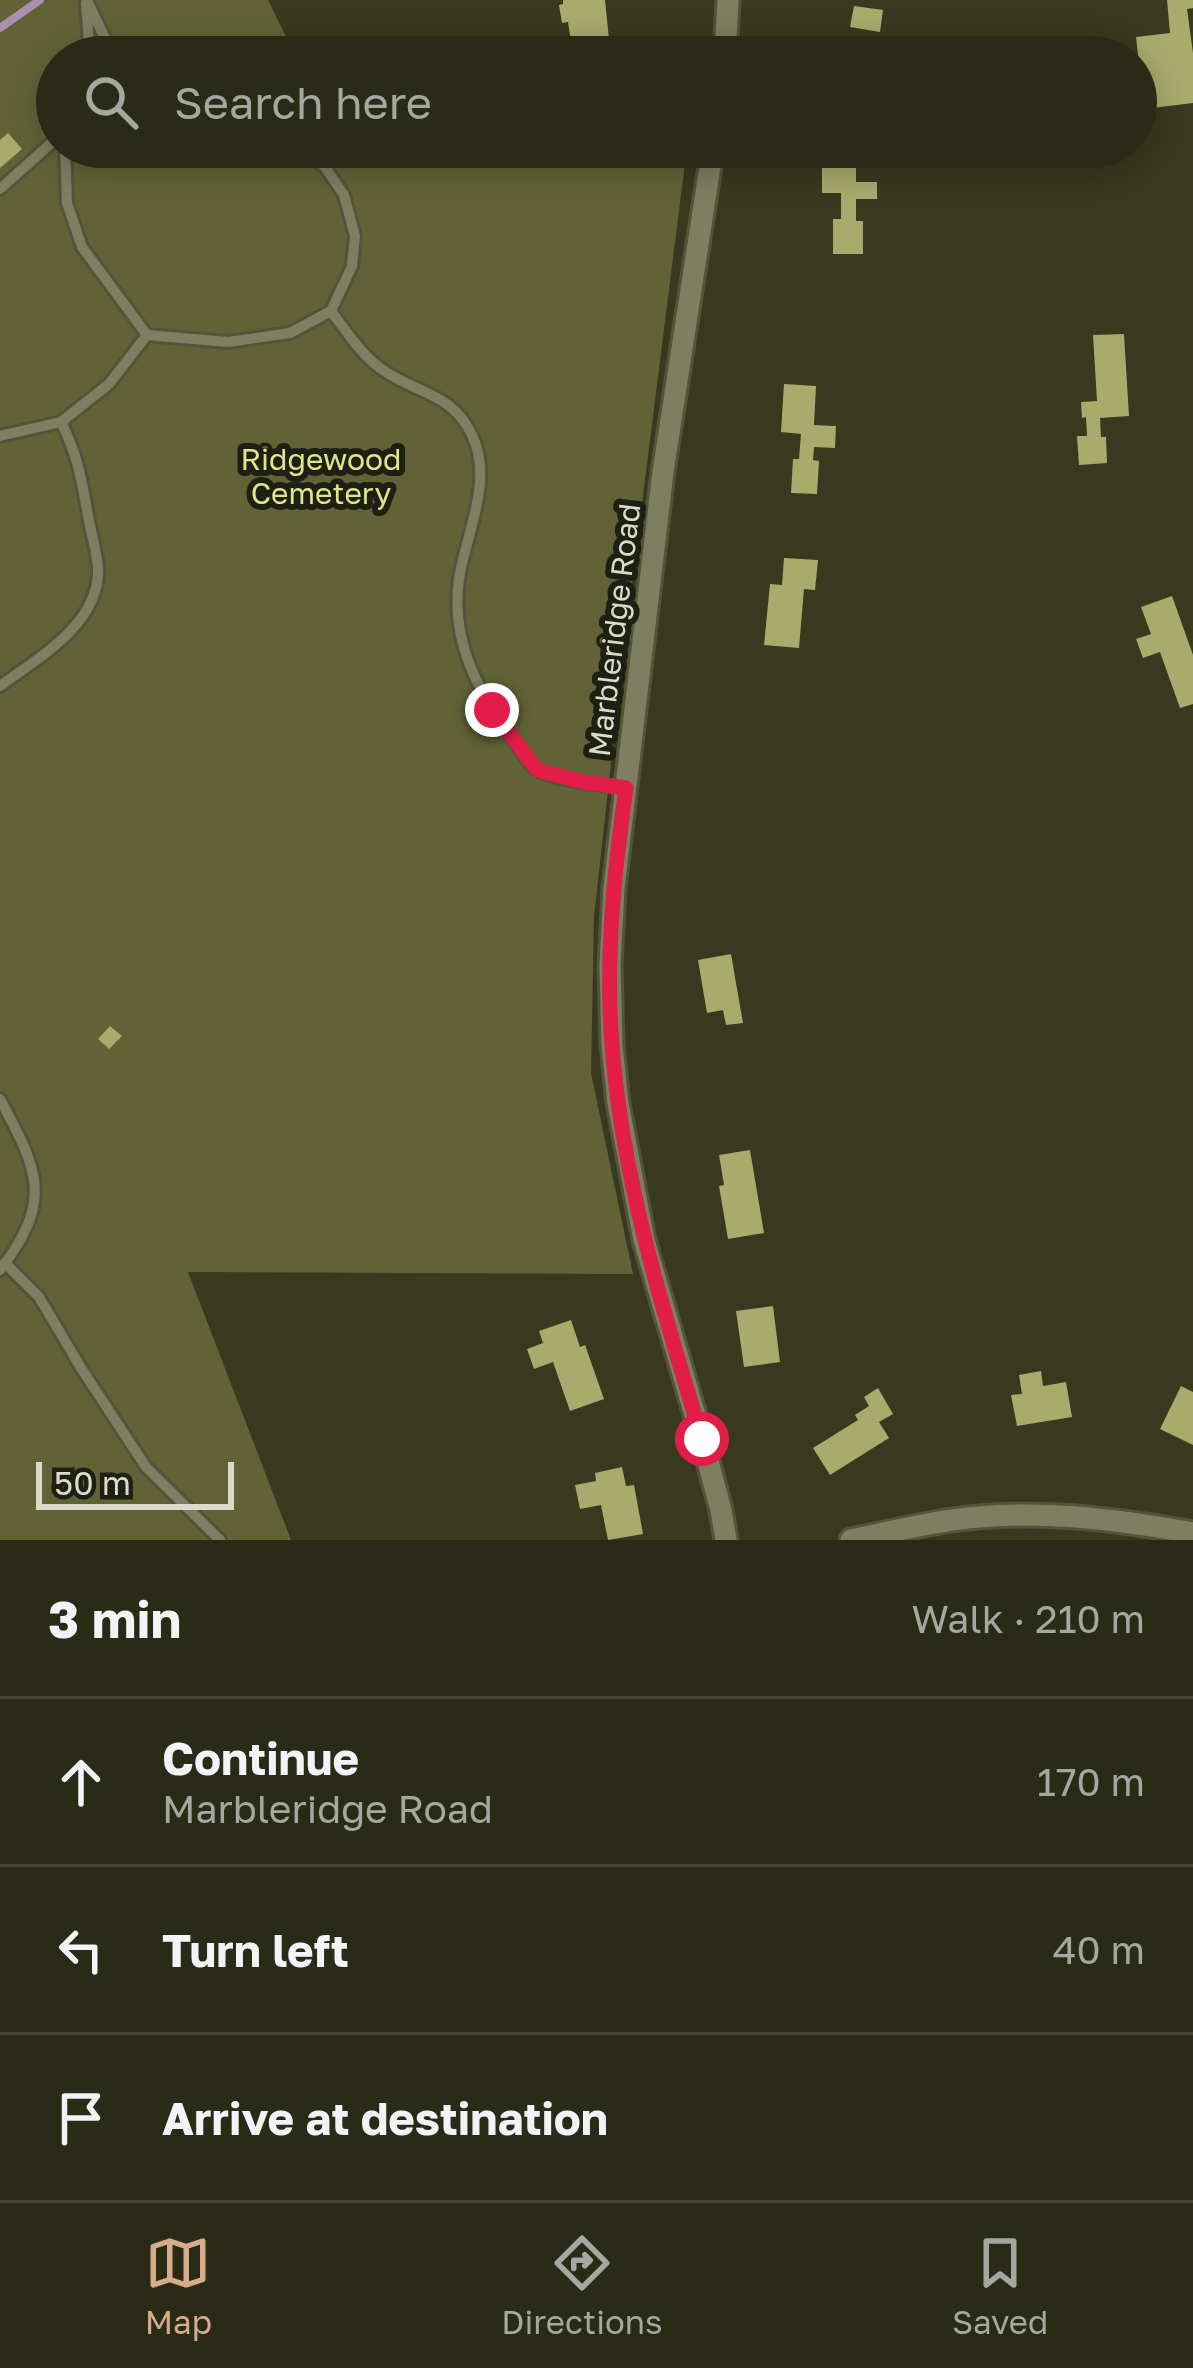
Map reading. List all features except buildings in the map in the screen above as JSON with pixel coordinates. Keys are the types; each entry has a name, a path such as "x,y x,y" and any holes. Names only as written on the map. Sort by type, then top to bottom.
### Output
{"street":[{"path":"726,36 728,0"},
{"name":"Marbleridge Road","path":"710,168 663,472 614,888 610,965 619,1103 644,1240 722,1510 726,1540"},
{"path":"851,1540 955,1519 1035,1515 1132,1522 1193,1533"}],"lane":[{"path":"86,0 89,36"},
{"path":"86,0 104,36"},
{"path":"0,189 36,157"},
{"path":"66,168 68,203 82,247 147,334 228,342 290,333 331,311 352,266 356,236 344,196 326,168"},
{"path":"331,311 362,352 385,372 458,411 474,438 480,470 478,501 463,554 458,623 467,662 492,710 537,770 626,788"},
{"path":"0,436 61,422 110,384 147,334"},
{"path":"0,686 80,621 95,595 98,568 76,454 61,422"},
{"path":"0,1099 31,1156 35,1190 32,1221 3,1267 39,1298 146,1467 220,1540"}],"green space":[{"name":"Ridgewood Cemetery","path":"0,0 268,0 286,36 36,36 36,168 684,168 594,917 591,1073 633,1274 188,1272 291,1540 0,1540"}],"waterway":[{"path":"0,28 40,0"}],"route":[{"path":"492,710 537,770 626,788 614,888 612,1045 644,1240 702,1439"}]}
